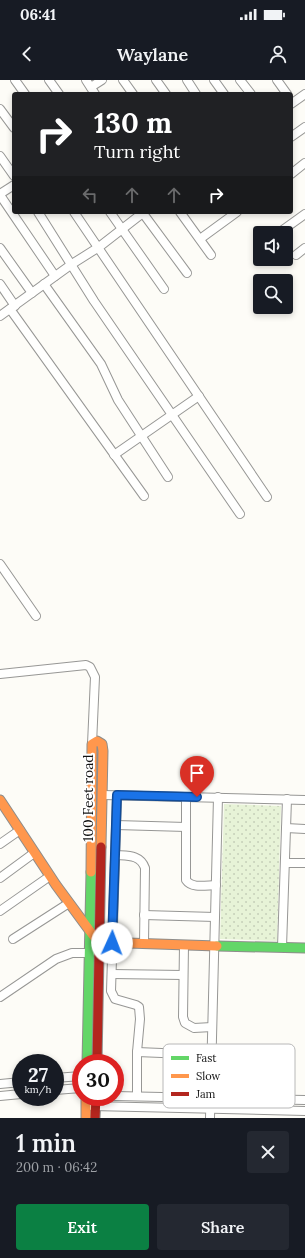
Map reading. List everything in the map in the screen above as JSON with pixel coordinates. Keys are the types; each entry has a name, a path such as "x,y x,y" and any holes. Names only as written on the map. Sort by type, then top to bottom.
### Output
{"street":[{"path":"15,80 24,92"},
{"path":"49,80 58,92"},
{"path":"86,80 93,91 102,80"},
{"path":"123,80 132,92"},
{"path":"156,80 165,92"},
{"path":"187,80 195,92"},
{"path":"214,80 223,92"},
{"path":"240,80 249,92"},
{"path":"277,80 286,92"},
{"path":"293,101 305,94"},
{"path":"0,109 12,125"},
{"path":"293,136 305,127"},
{"path":"0,156 12,173"},
{"path":"293,172 305,163"},
{"path":"12,186 0,194 12,212"},
{"path":"14,214 56,276"},
{"path":"39,214 94,301 240,514"},
{"path":"75,214 267,497"},
{"path":"111,214 164,289"},
{"path":"0,316 72,264 99,247 141,214"},
{"path":"144,214 187,273"},
{"path":"184,214 211,255"},
{"path":"200,239 234,214"},
{"path":"288,226 305,214"},
{"path":"0,248 32,293"},
{"path":"296,255 305,248"},
{"path":"0,284 13,307 114,455 144,496"},
{"path":"44,284 101,364 118,400 168,477"},
{"path":"114,455 199,396"},
{"path":"0,564 36,616"},
{"path":"0,674 86,665 90,667 95,677 92,744"},
{"name":"100 Feet road","path":"87,1054 90,953 92,744 97,741 102,744 103,795 98,942 97,1054"},
{"path":"103,795 305,800"},
{"path":"117,795 112,943 112,996 115,999 131,1002 139,1007 140,1019 137,1052 137,1096"},
{"path":"186,797 186,880 188,883 196,885 216,885"},
{"path":"211,1044 218,797"},
{"path":"282,947 287,799"},
{"path":"2,806 69,903 98,942 305,948"},
{"path":"116,825 186,827"},
{"path":"286,828 305,829"},
{"path":"0,844 20,830"},
{"path":"0,878 34,853"},
{"path":"115,855 138,857 144,868 144,944"},
{"path":"285,863 305,863"},
{"path":"0,911 50,876"},
{"path":"13,939 69,903"},
{"path":"144,915 215,917"},
{"path":"184,945 183,1017 185,1023 194,1028 212,1028"},
{"path":"0,997 56,959 72,953 90,953"},
{"path":"112,974 183,975"},
{"path":"137,1052 163,1053"},
{"path":"0,1084 12,1083"},
{"path":"0,1096 12,1095"},
{"path":"124,1096 163,1097"},
{"path":"295,1100 305,1100"},
{"path":"124,1103 163,1105"},
{"path":"86,1118 90,1106"},
{"path":"92,1106 95,1118"},
{"path":"210,1118 210,1108 305,1111"}],"green space":[{"path":"224,804 281,806 277,941 220,939"}],"traffic: fast":[{"path":"87,1054 91,872"},
{"path":"217,946 305,948"}],"traffic: slow":[{"path":"91,872 92,744 97,741 102,744 103,751 101,847"},
{"path":"0,800 56,885 98,942 217,946"},
{"path":"86,1106 86,1118"}],"traffic: jam":[{"path":"97,1054 101,847"},
{"path":"95,1118 96,1106"}],"route":[{"path":"112,943 117,795 197,797"}]}
